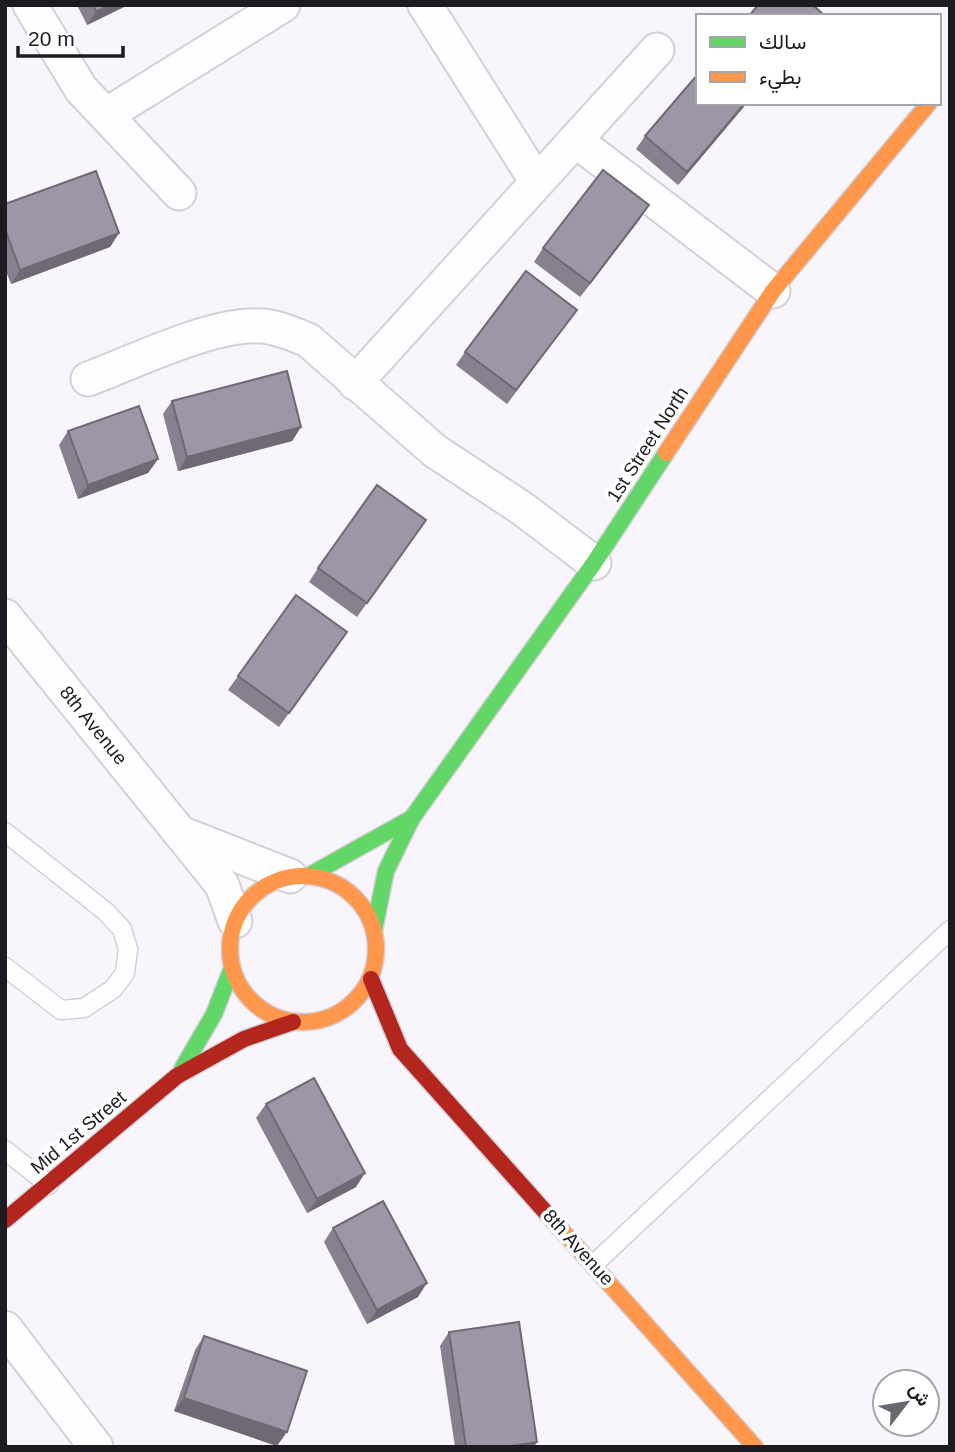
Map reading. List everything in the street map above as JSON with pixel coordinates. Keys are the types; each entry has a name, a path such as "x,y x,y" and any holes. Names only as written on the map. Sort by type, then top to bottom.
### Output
{"main road":[{"name":"1st Street North","path":"374,930 386,871 412,818 594,562 773,291 927,105"},
{"name":"1st Street North","path":"300,876 412,818"},
{"path":"327,1019 353,1004 371,979 377,954 374,930 365,909 351,893 332,881 300,876 267,885 248,900 235,921 230,952 232,968 241,988 255,1004 273,1016 293,1022 327,1019 352,1027"},
{"name":"Mid 1st Street","path":"177,1076 203,1036 232,968"},
{"name":"8th Avenue","path":"371,979 400,1049 755,1447"},
{"name":"Mid 1st Street","path":"5,1220 177,1076 221,1050 293,1022"},
{"name":"8th Avenue","path":"376,1037 400,1049"}],"street":[{"path":"30,5 81,89 179,193"},
{"path":"106,115 284,5"},
{"path":"425,5 537,182"},
{"path":"355,383 657,50"},
{"path":"575,140 773,291"},
{"path":"88,379 239,326 263,326 308,340 435,451 523,509 594,562"},
{"name":"8th Avenue","path":"5,616 222,885 235,921"},
{"name":"8th Avenue","path":"183,834 300,876"},
{"path":"5,1328 96,1447"}],"lane":[{"path":"5,832 105,911 122,929 128,949 125,973 113,989 84,1008 61,1010 5,967"},
{"path":"594,1264 950,930"},
{"path":"5,1150 49,1185"}],"building":[{"path":"93,5 110,5 96,12"},
{"path":"758,5 813,5 823,14 751,14"},
{"path":"696,76 696,105 743,105 687,172 645,136"},
{"path":"603,170 649,205 590,283 543,248"},
{"path":"96,171 119,233 20,270 5,229 5,204"},
{"path":"526,271 577,310 516,390 465,352"},
{"path":"287,371 301,427 187,457 172,401"},
{"path":"139,406 158,459 88,485 68,431"},
{"path":"377,485 426,520 367,603 318,568"},
{"path":"296,595 347,632 289,713 238,676"},
{"path":"314,1078 365,1173 317,1199 266,1104"},
{"path":"383,1201 427,1283 377,1310 333,1228"},
{"path":"519,1322 537,1442 505,1447 466,1447 449,1332"},
{"path":"204,1336 307,1371 287,1432 184,1398"}],"traffic: fast":[{"path":"374,930 386,871 412,818 594,563 666,453"},
{"path":"310,875 412,818"},
{"path":"182,1069 214,1014 232,968"}],"traffic: slow":[{"path":"666,453 773,291 927,105"},
{"path":"303,876 331,881 355,897 371,921 376,949 371,977 355,1001 331,1017 303,1022 275,1017 251,1001 235,977 230,949 235,921 251,897 275,881 303,876"},
{"path":"557,1225 755,1447"}],"traffic: jam":[{"path":"371,979 400,1049 557,1225"},
{"path":"5,1220 177,1076 244,1039 293,1022"}]}
